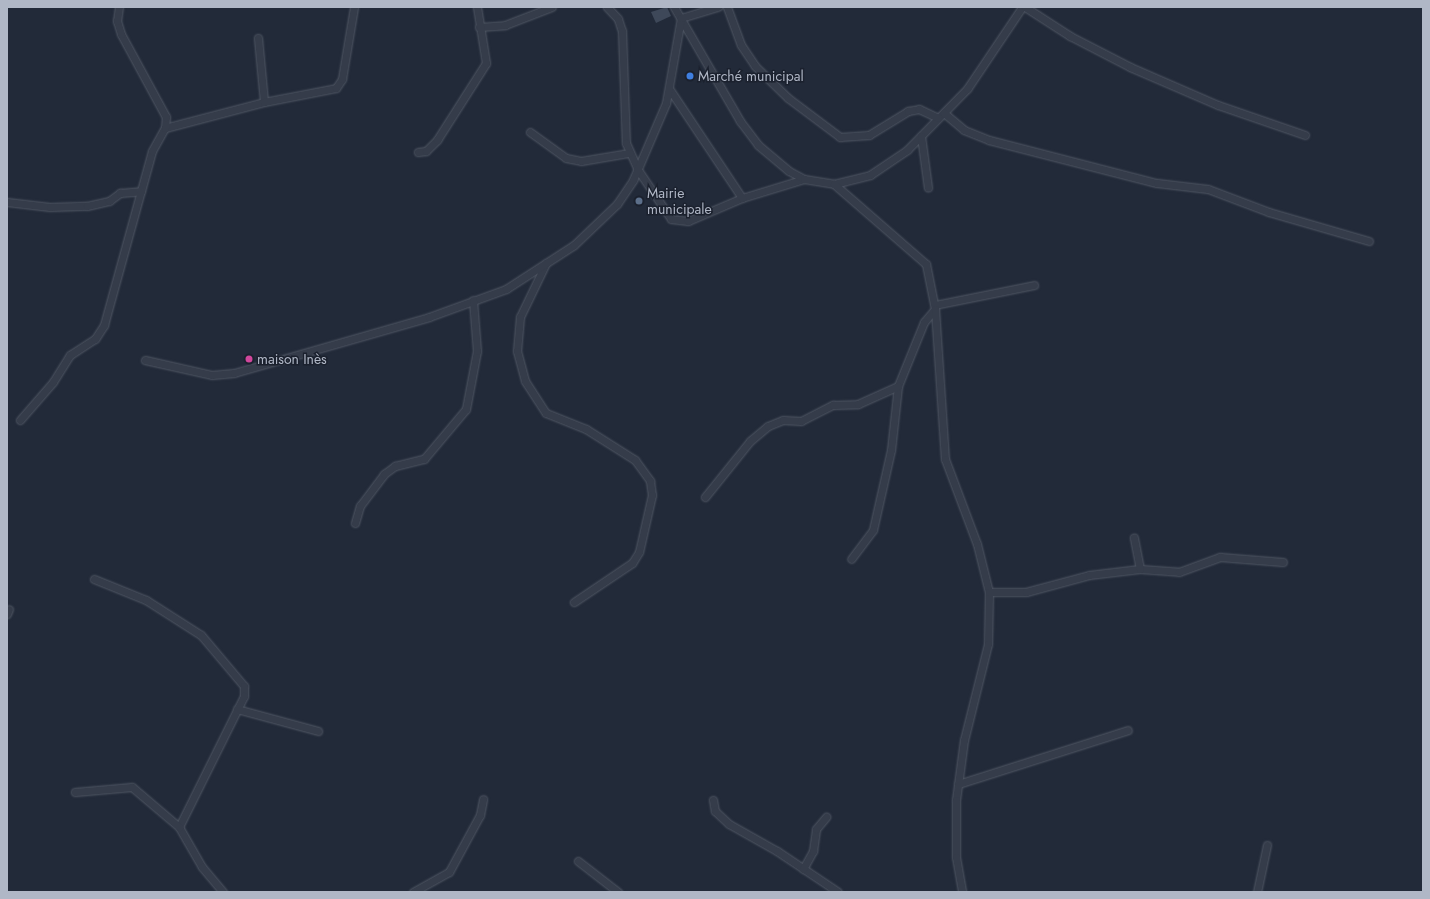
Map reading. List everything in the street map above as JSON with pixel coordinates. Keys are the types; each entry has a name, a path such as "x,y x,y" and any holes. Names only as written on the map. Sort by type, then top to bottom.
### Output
{"street":[{"path":"20,420 53,382 70,355 95,340 104,325 152,152 165,128 162,107 121,34 117,21 118,7"},
{"path":"165,128 264,102 336,88 342,79 354,7"},
{"path":"418,152 432,146 477,81 486,63 477,7"},
{"path":"479,27 505,25 552,7"},
{"path":"607,7 618,19 622,31 629,153 638,170 671,219 676,222 688,221 742,198 804,179"},
{"path":"674,7 740,121 758,145 789,171 804,179 834,184 855,181 883,168 921,136 984,68 1021,8 1130,68 1218,105 1305,135"},
{"path":"681,18 718,7"},
{"path":"727,7 741,45 755,66 788,98 840,137 869,135 908,111 919,109 941,116 964,130 989,140 1157,184 1208,189 1269,212 1369,241"},
{"path":"145,360 220,375 329,347 506,289 524,274 546,263 607,217 638,170 670,90 681,18"},
{"path":"258,38 264,102"},
{"path":"670,90 742,198"},
{"path":"530,132 566,158 581,161 629,153"},
{"path":"921,136 928,188"},
{"path":"834,184 926,264 935,307 945,459 977,544 989,592 988,644 970,714 958,784 955,833 962,892"},
{"path":"7,202 50,207 87,206 109,201 120,193 141,191"},
{"path":"546,263 520,317 517,352 526,381 546,413 586,429 635,460 650,481 652,495 638,552 632,563 574,602"},
{"path":"851,559 868,540 881,506 898,386 924,322 935,307 1034,285"},
{"path":"355,523 360,506 384,474 395,466 424,459 466,410 477,351 473,300"},
{"path":"705,497 750,441 768,426 783,420 801,421 833,405 858,404 898,386"},
{"path":"1134,538 1140,569"},
{"path":"989,592 1026,592 1089,575 1140,569 1179,572 1220,557 1283,562"},
{"path":"94,579 146,600 201,635 244,686 237,709 179,827"},
{"path":"237,709 318,731"},
{"path":"958,784 1128,730"},
{"path":"75,792 132,788 179,827 202,868 223,892"},
{"path":"413,892 449,872 480,815 483,799"},
{"path":"713,800 716,811 729,824 803,868 838,892"},
{"path":"803,868 813,851 816,830 826,817"},
{"path":"1257,892 1267,845"},
{"path":"578,861 618,892"}],"building":[{"path":"667,7 671,16 656,23 651,12"}],"place":[{"name":"Marché municipal","path":"690,76"},
{"name":"Mairie municipale","path":"639,201"},
{"name":"maison Inès","path":"249,359"}]}
